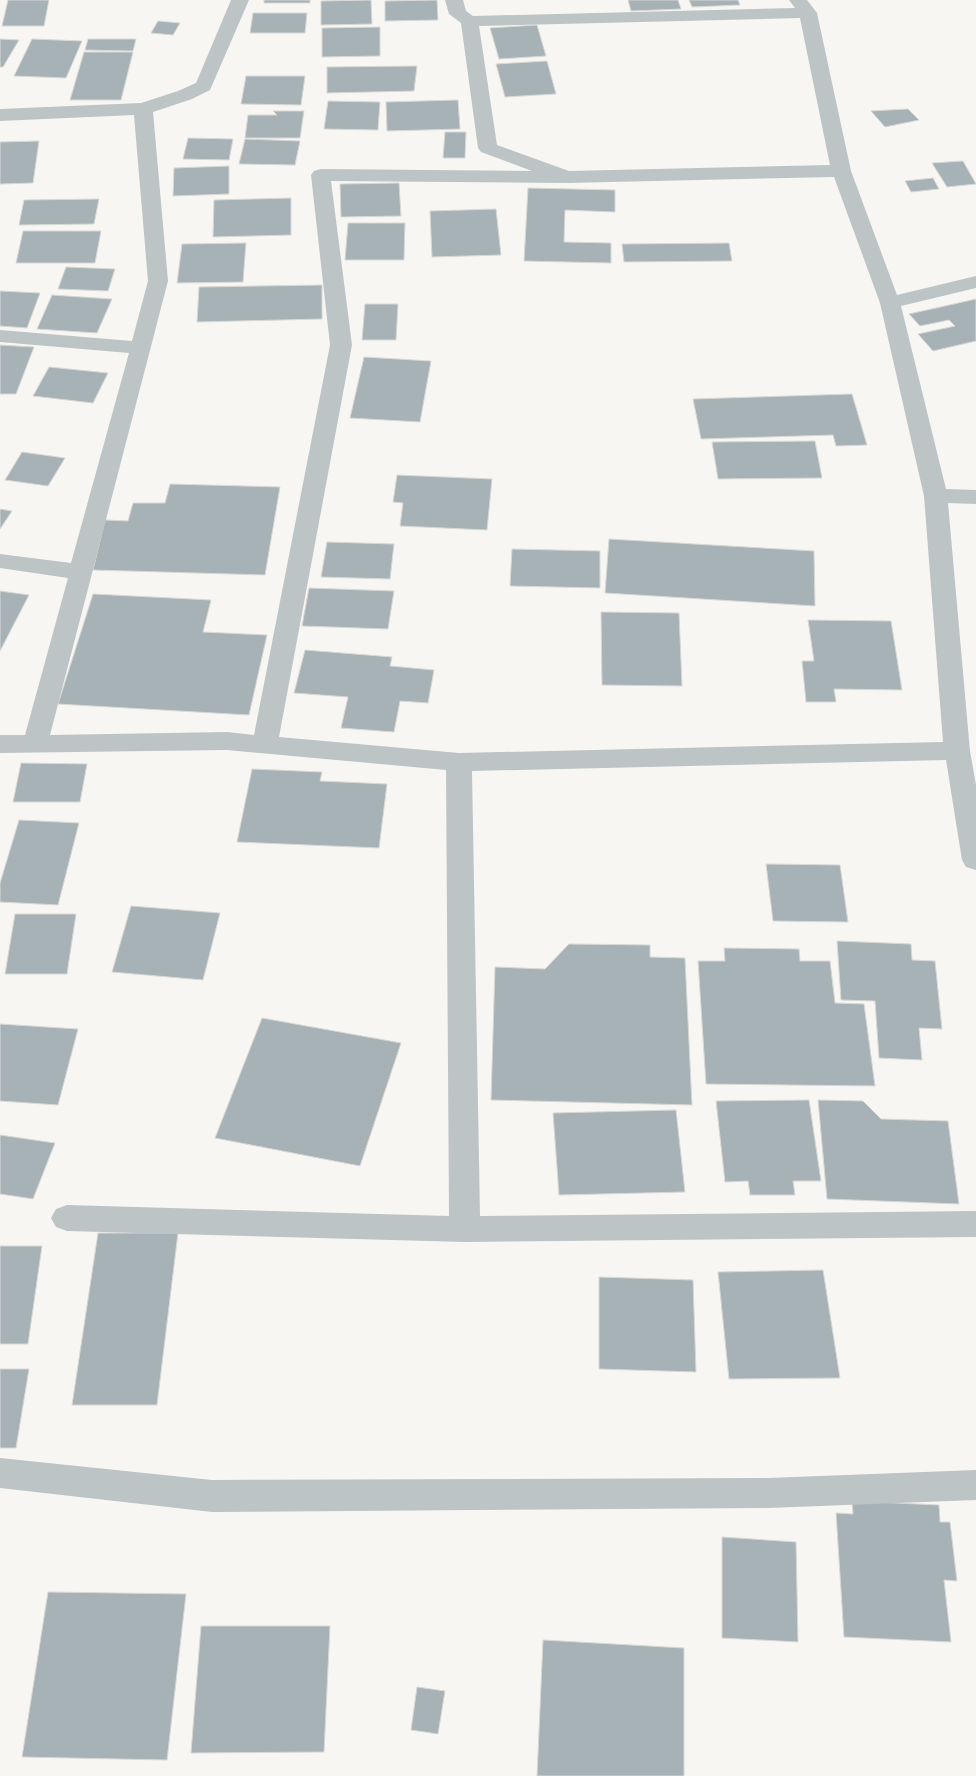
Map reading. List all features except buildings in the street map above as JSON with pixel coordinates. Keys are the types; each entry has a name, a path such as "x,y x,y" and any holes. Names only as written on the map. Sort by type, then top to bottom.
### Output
{"street":[{"path":"0,115 143,109 185,95 204,86 240,0"},
{"path":"454,0 458,14 469,21 803,6 842,171 890,303 936,496 957,751 976,860"},
{"path":"469,21 488,148 567,177"},
{"path":"35,744 158,281 143,109"},
{"path":"265,744 341,346 322,176 567,177 842,171"},
{"path":"890,303 976,282"},
{"path":"0,336 141,348"},
{"path":"936,496 976,496"},
{"path":"0,561 81,572"},
{"path":"0,744 227,741 459,762 957,751"},
{"path":"459,762 465,1229"},
{"path":"66,1218 465,1229 976,1224"},
{"path":"0,1473 212,1496 768,1493 976,1485"}]}
